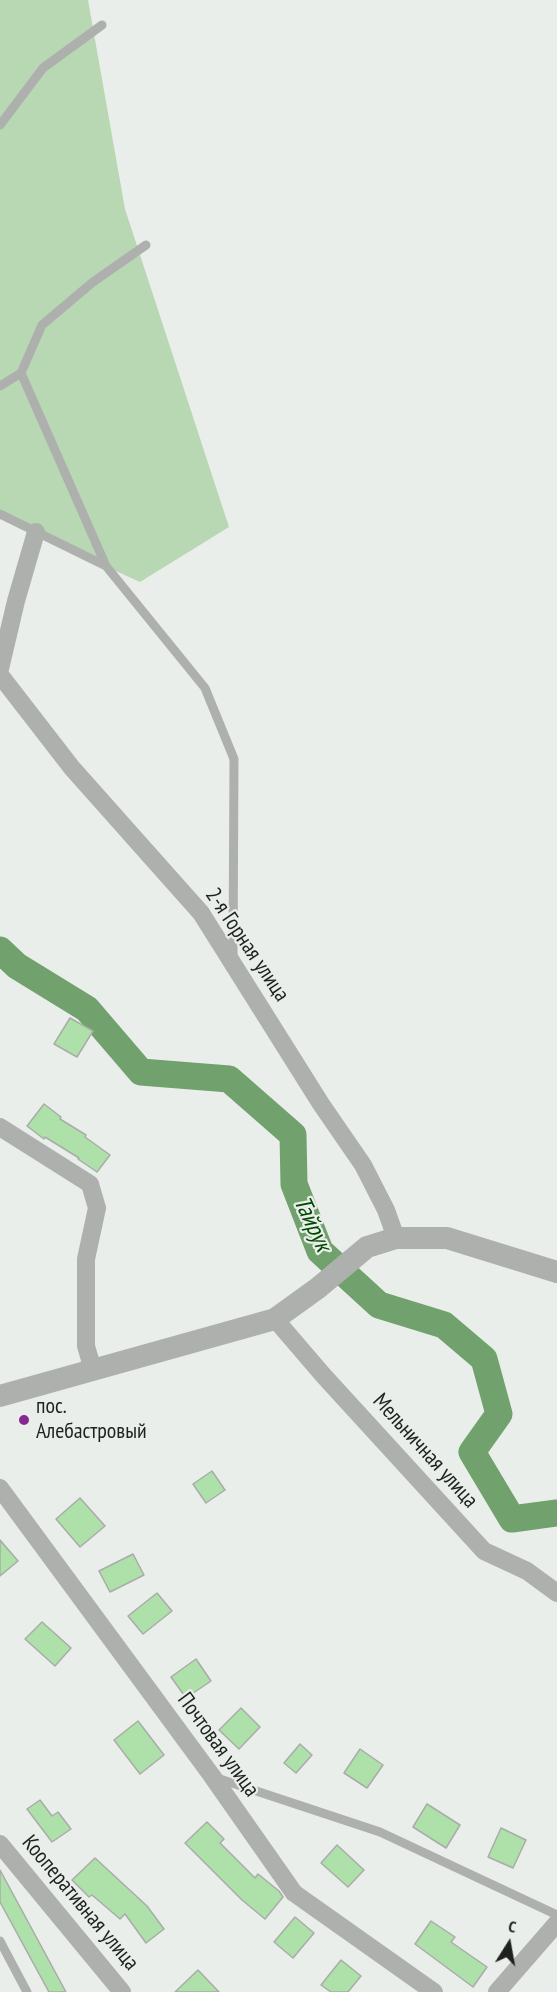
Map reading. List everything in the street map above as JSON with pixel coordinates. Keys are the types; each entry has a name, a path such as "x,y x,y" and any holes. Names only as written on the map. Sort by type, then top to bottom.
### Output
{"street":[{"path":"0,669 16,601 36,532"},
{"name":"2-я Горная улица","path":"0,675 72,768 201,913 321,1104 363,1165 386,1210 396,1238"},
{"path":"0,1127 90,1184 97,1208 86,1259 86,1346 93,1370"},
{"path":"0,1396 275,1319 318,1288 367,1247 396,1238 447,1238 557,1272"},
{"name":"Мельничная улица","path":"275,1319 323,1375 484,1551 527,1571 557,1593"},
{"name":"Почтовая улица","path":"0,1488 212,1776 294,1893 434,1992"},
{"name":"Кооперативная улица","path":"0,1844 122,1992"},
{"path":"497,1992 557,1923"}],"lane":[{"path":"0,125 43,68 102,25"},
{"path":"0,386 21,373 42,325 93,282 146,245"},
{"path":"21,373 106,566 205,688 234,759 233,964"},
{"path":"0,514 106,566"},
{"path":"212,1776 380,1832 557,1915"},
{"path":"0,1941 27,1992"}],"green space":[{"path":"0,0 88,0 125,209 229,527 140,582 63,547 0,514"}],"building":[{"path":"70,1018 93,1031 77,1057 54,1044"},
{"path":"44,1104 61,1117 60,1119 86,1135 85,1137 110,1155 97,1172 79,1158 45,1137 44,1139 27,1126"},
{"path":"212,1471 225,1490 206,1503 193,1484"},
{"path":"80,1498 105,1526 80,1547 56,1519"},
{"path":"0,1540 18,1561 0,1576"},
{"path":"133,1554 144,1575 110,1592 99,1571"},
{"path":"157,1593 172,1611 143,1634 128,1616"},
{"path":"42,1622 71,1648 55,1666 25,1639"},
{"path":"196,1659 211,1681 186,1698 171,1677"},
{"path":"241,1708 260,1727 239,1749 219,1730"},
{"path":"138,1721 164,1755 140,1774 114,1740"},
{"path":"300,1744 312,1755 296,1773 284,1763"},
{"path":"360,1749 383,1765 367,1788 344,1773"},
{"path":"40,1800 52,1816 58,1812 71,1829 52,1842 27,1809"},
{"path":"427,1804 460,1825 446,1848 413,1827"},
{"path":"207,1822 224,1839 220,1843 255,1878 258,1874 283,1897 265,1919 242,1900 185,1843"},
{"path":"501,1828 526,1840 513,1868 488,1857"},
{"path":"337,1845 364,1870 348,1887 321,1863"},
{"path":"95,1858 147,1906 164,1929 146,1943 125,1914 120,1919 92,1895 89,1897 72,1880"},
{"path":"0,1870 66,1992 49,1992 0,1902"},
{"path":"295,1917 314,1933 293,1958 274,1942"},
{"path":"431,1921 455,1937 451,1942 487,1967 473,1987 415,1944"},
{"path":"341,1960 361,1976 348,1992 331,1992 321,1985"},
{"path":"198,1970 219,1992 175,1992"}],"waterway":[{"name":"Тайрук","path":"0,950 17,966 87,1009 141,1072 229,1079 293,1135 294,1184 320,1251 379,1305 444,1325 484,1359 499,1414 472,1452 512,1519 557,1513"}],"place":[{"name":"пос. Алебастровый","path":"24,1420"}]}
